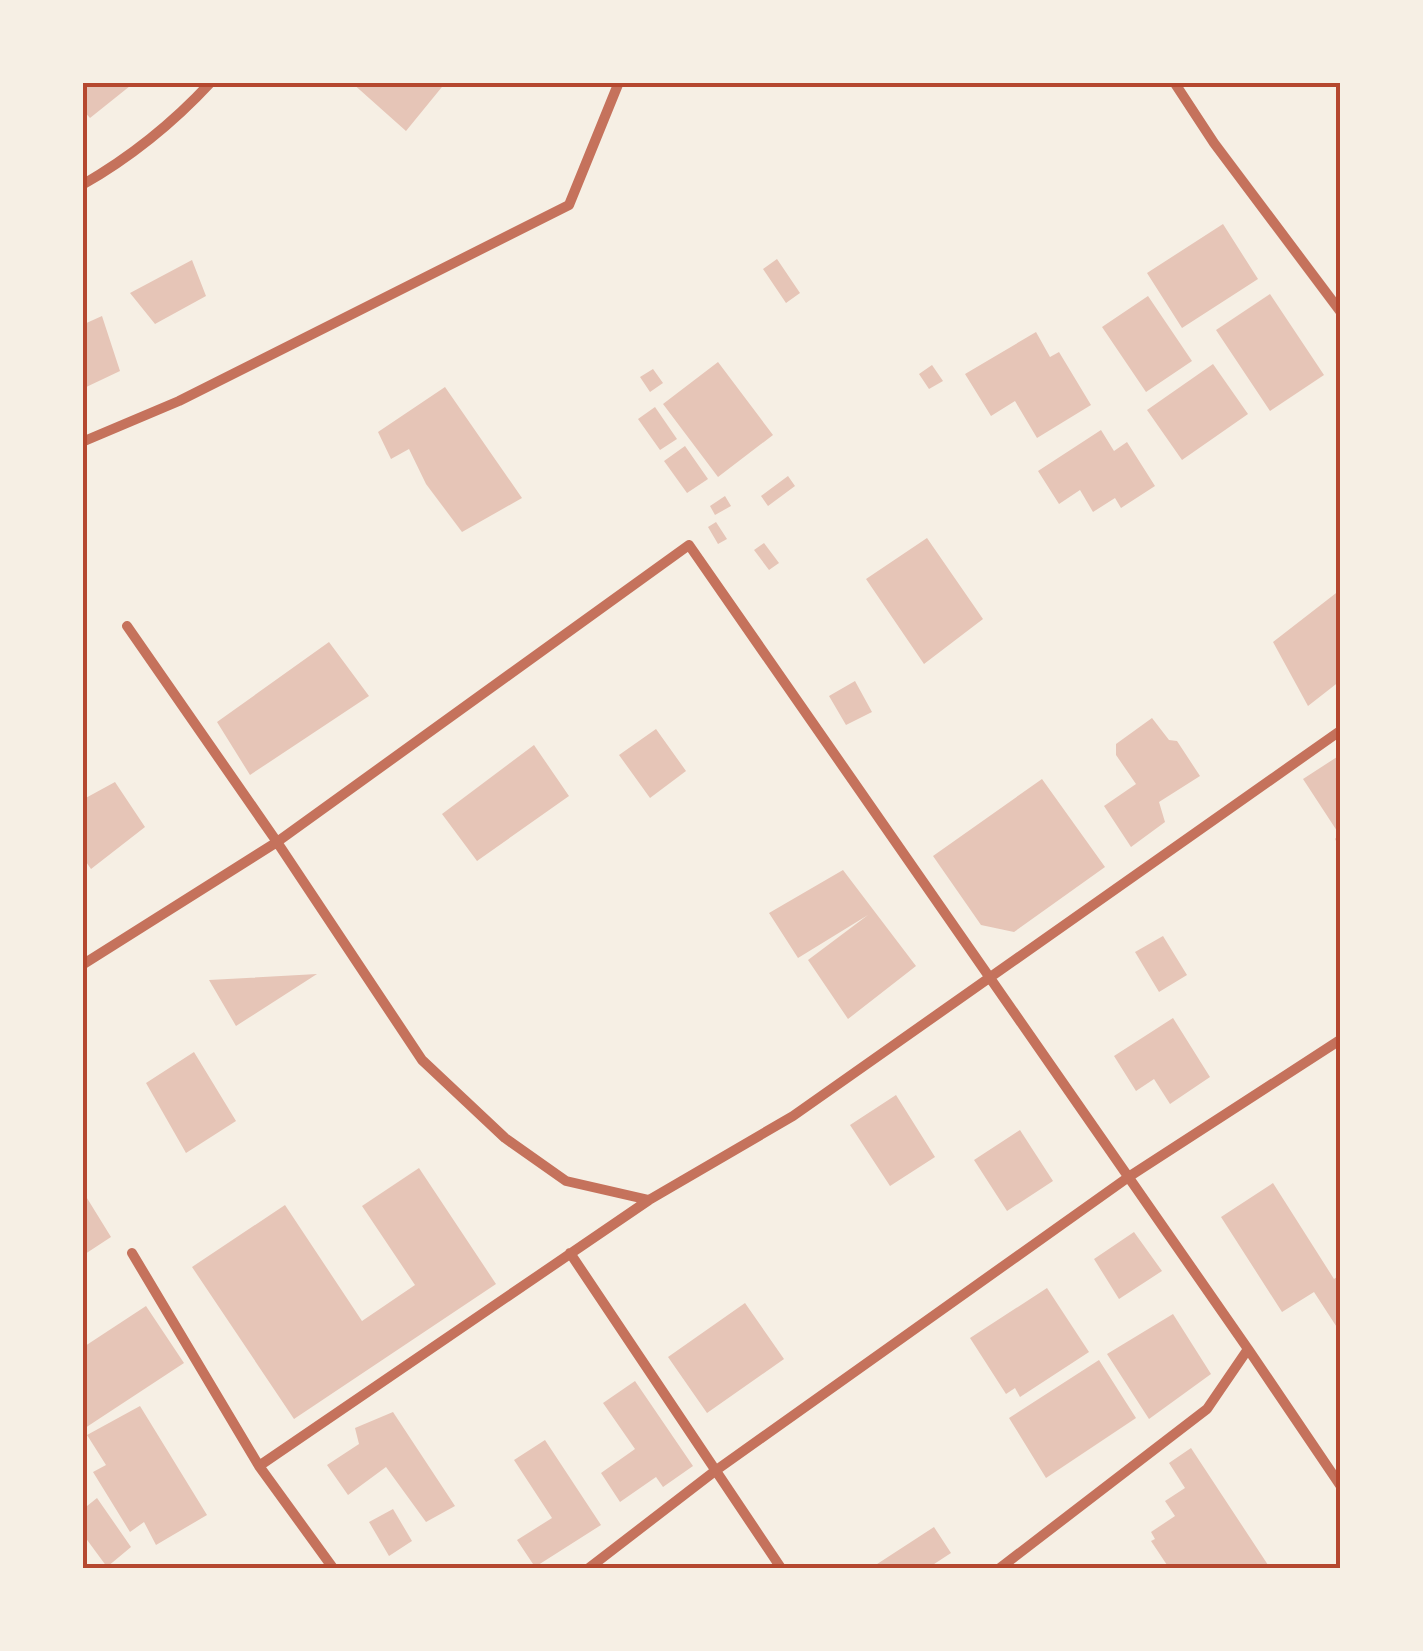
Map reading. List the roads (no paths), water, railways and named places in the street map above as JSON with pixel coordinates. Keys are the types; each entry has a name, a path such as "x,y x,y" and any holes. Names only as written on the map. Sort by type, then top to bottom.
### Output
{"street":[{"path":"82,184 108,170 178,118 211,82"},
{"path":"82,442 179,401 568,205 619,82"},
{"path":"1174,82 1214,143 1340,312"},
{"path":"82,965 276,842 690,545 1130,1176 1340,1485"},
{"path":"127,626 422,1060 505,1138 566,1181 650,1200"},
{"path":"259,1466 650,1200 792,1116 1340,731"},
{"path":"589,1568 715,1472 1130,1176 1340,1040"},
{"path":"132,1253 259,1466 333,1568"},
{"path":"570,1253 781,1568"},
{"path":"1000,1568 1207,1409 1248,1350"}]}
